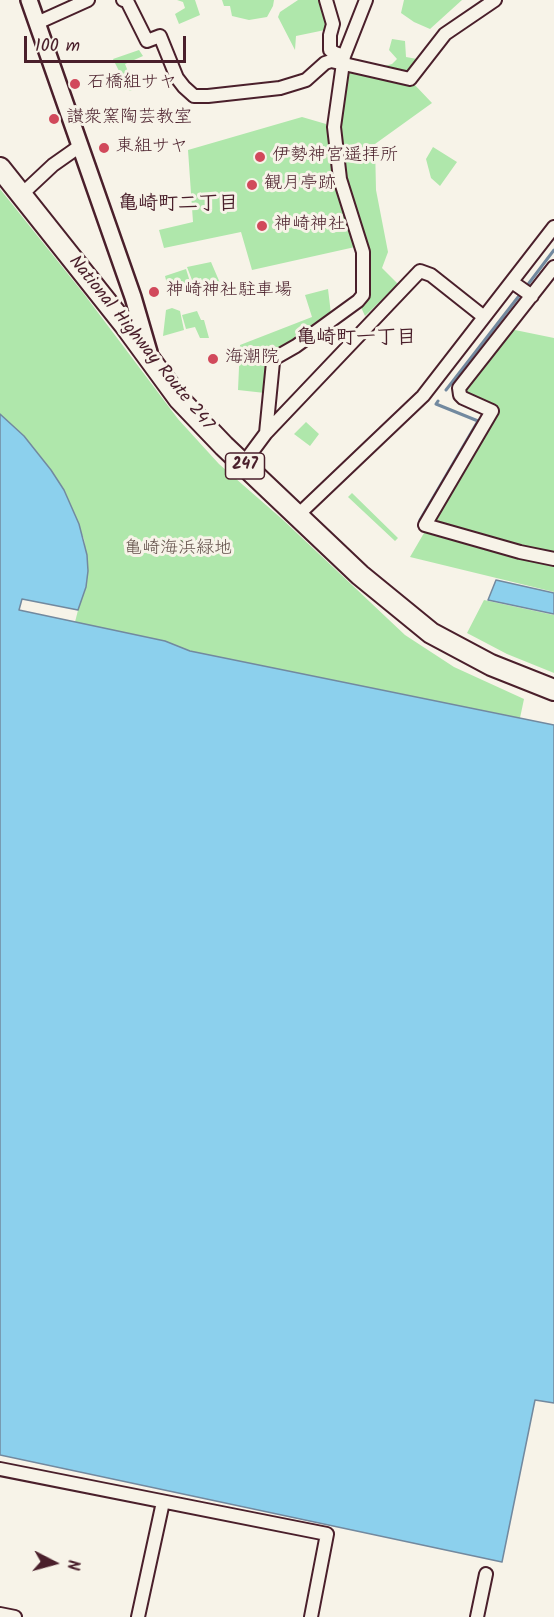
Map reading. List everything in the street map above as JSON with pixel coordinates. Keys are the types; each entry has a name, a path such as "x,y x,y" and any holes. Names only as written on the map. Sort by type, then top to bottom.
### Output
{"highway":[{"name":"National Highway Route 247","path":"0,168 124,324 186,407 360,575 431,633 491,665 554,690"}],"street":[{"path":"29,0 132,297 151,360"},
{"path":"37,23 88,0"},
{"path":"123,0 127,1 147,41 160,36 177,78 194,96 280,88 306,80 324,63 331,61 344,60 410,79 445,34 495,0"},
{"path":"326,0 333,24 330,50 344,60"},
{"path":"266,433 275,358 296,346 363,295 363,252 340,179 334,127 344,60 366,0"},
{"path":"21,195 53,165 80,146"},
{"path":"298,515 423,396 554,227"},
{"path":"554,267 528,293 459,388 458,392 463,398 492,411 425,525 520,552 554,559"},
{"path":"243,464 266,433 420,271 430,274 483,317"},
{"path":"512,282 528,293"},
{"path":"0,1469 327,1534 311,1617"},
{"path":"138,1617 163,1502"},
{"path":"477,1617 486,1574"},
{"path":"0,1614 15,1617"}],"green space":[{"path":"177,0 195,0 200,15 179,24 175,14 185,8 183,2"},
{"path":"222,0 274,0 267,17 249,20 232,16 230,6 224,6"},
{"path":"298,0 322,0 327,24 325,30 296,36 295,50 278,17 280,12"},
{"path":"404,0 462,0 430,29 401,13"},
{"path":"392,39 405,41 406,57 417,59 418,63 410,75 381,67 392,64 397,59 389,50"},
{"path":"139,50 143,56 125,64 135,89 129,91 113,59"},
{"path":"350,73 401,83 413,83 432,103 375,144 376,190 388,252 382,268 398,284 365,316 360,305 368,283 346,177 341,140 340,112 344,78"},
{"name":"神崎神社","path":"302,117 326,124 335,188 355,247 252,270 241,232 164,248 159,230 193,222 188,150"},
{"path":"433,147 457,162 440,186 431,178 426,159"},
{"name":"亀崎海浜緑地","path":"0,189 84,294 178,419 219,464 282,519 405,635 454,667 524,699 520,718 190,651 165,641 75,622 88,571 84,539 51,470 24,436 0,414"},
{"path":"211,262 223,290 208,296 201,278 192,280 187,267"},
{"path":"186,269 191,285 169,292 165,276"},
{"path":"328,289 331,314 270,356 265,393 238,390 240,345 312,317 305,295"},
{"path":"172,308 180,311 184,330 163,336 166,310"},
{"path":"197,311 201,320 204,320 209,338 200,338 195,327 186,329 182,315"},
{"path":"510,329 554,338 554,592 410,557 497,408 473,398 467,393 465,387"},
{"path":"306,422 319,434 310,446 294,434"},
{"path":"352,493 398,538 395,541 348,497"},
{"path":"484,600 554,615 554,673 507,654 467,633"}],"water":[{"path":"0,414 24,436 64,490 79,524 87,555 86,587 78,610 22,599 19,610 165,641 190,651 554,725 554,1403 535,1400 502,1562 0,1455"},
{"path":"496,580 554,593 554,614 488,600"}],"waterway":[{"path":"526,287 554,250"},
{"path":"446,390 522,292"},
{"path":"420,520 478,421 436,404 438,401"}],"place":[{"name":"石橋組サヤ","path":"75,84"},
{"name":"讃衆窯陶芸教室","path":"54,119"},
{"name":"東組サヤ","path":"104,148"},
{"name":"伊勢神宮遥拝所","path":"260,157"},
{"name":"観月亭跡","path":"252,185"},
{"name":"神崎神社","path":"262,226"},
{"name":"神崎神社駐車場","path":"154,292"},
{"name":"海潮院","path":"213,359"}],"district":[{"name":"亀崎町二丁目","path":"178,206"},
{"name":"亀崎町一丁目","path":"356,340"}]}
